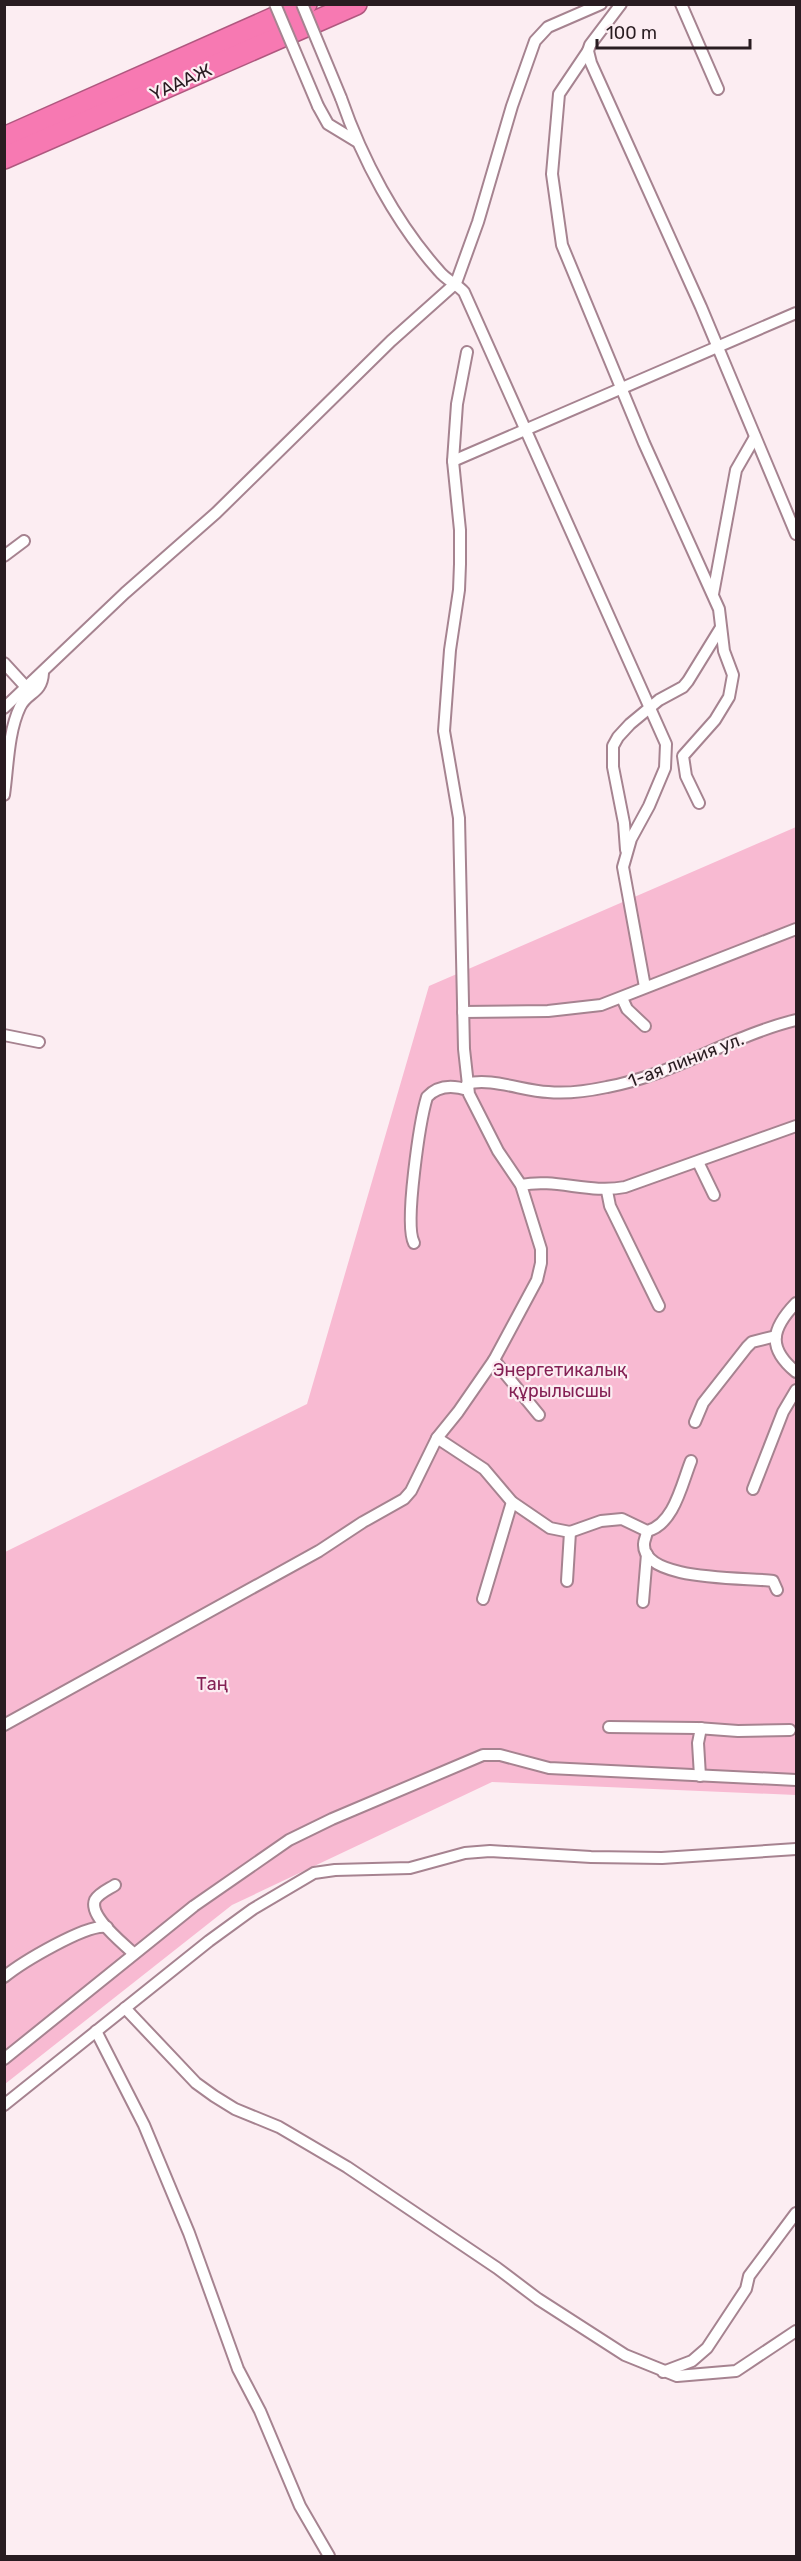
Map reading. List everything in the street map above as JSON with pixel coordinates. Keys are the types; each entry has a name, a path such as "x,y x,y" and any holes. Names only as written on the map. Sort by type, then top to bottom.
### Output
{"highway":[{"name":"ҮАААЖ","path":"4,138 304,4"},
{"name":"ҮАААЖ","path":"4,158 356,4"}],"street":[{"path":"275,4 318,106 328,124 356,141"},
{"path":"304,4 356,141 394,211 441,273 456,283 464,292 666,744 666,760 649,806 626,853"},
{"path":"4,708 125,593 216,513 391,341 456,283 478,222 516,95 535,41 548,27 601,4"},
{"path":"621,4 590,45 560,94 552,174 562,245 621,389 712,594 721,620 720,629 733,675 732,687 729,697 715,720 683,756 686,776 699,803"},
{"path":"681,4 718,89"},
{"path":"588,51 617,123 717,347 796,534"},
{"path":"453,460 796,313"},
{"path":"4,1725 319,1551 404,1499 416,1485 437,1438 463,1406 494,1360 537,1280 542,1263 541,1249 521,1185 498,1151 467,1087 462,1021 459,818 444,731 460,564 460,530 453,460 457,404 467,352"},
{"path":"712,594 736,470 755,437"},
{"path":"4,556 24,541"},
{"path":"645,987 623,876 626,853 624,823 613,766 613,746 618,736 649,708 688,681 720,629"},
{"path":"4,663 26,687"},
{"path":"4,795 10,748 19,709 22,703 39,687 43,673"},
{"path":"463,1011 567,1009 601,1005 796,929"},
{"path":"622,998 627,1009 645,1026"},
{"name":"1-ая линия ул.","path":"414,1243 410,1229 411,1214 427,1097 434,1090 447,1086 467,1087 484,1082 549,1093 607,1088 641,1079 742,1038 796,1020"},
{"path":"4,1035 39,1042"},
{"path":"521,1185 544,1183 607,1191 647,1181 796,1126"},
{"path":"698,1162 714,1195"},
{"path":"607,1191 610,1206 659,1306"},
{"path":"796,1303 783,1319 776,1336 778,1353 796,1372"},
{"path":"695,1422 703,1403 752,1342 776,1336"},
{"path":"494,1360 539,1415"},
{"path":"753,1489 783,1412 796,1390"},
{"path":"437,1438 484,1469 512,1502 550,1528 570,1532 601,1521 622,1519 637,1524 647,1531"},
{"path":"647,1531 664,1522 692,1461"},
{"path":"483,1599 512,1502"},
{"path":"643,1602 647,1554 644,1545 647,1531"},
{"path":"567,1581 570,1532"},
{"path":"647,1554 656,1564 668,1569 709,1576 773,1581 777,1590"},
{"path":"609,1727 701,1728 738,1731 790,1730"},
{"path":"700,1776 698,1743 701,1728"},
{"path":"4,2059 210,1894 289,1840 332,1819 483,1755 500,1755 549,1768 796,1780"},
{"path":"4,2105 244,1915 314,1873 335,1870 410,1868 465,1854 490,1851 591,1857 662,1858 796,1849"},
{"path":"115,1885 95,1900 94,1907 97,1916 134,1953"},
{"path":"4,1977 28,1960 82,1931 98,1926 107,1927"},
{"path":"125,2008 196,2083 214,2096 312,2146 497,2268 538,2299 604,2342 663,2372 677,2376 736,2371 796,2331"},
{"path":"96,2031 144,2126 184,2222 238,2369 260,2411 300,2506 329,2556"},
{"path":"663,2372 692,2361 706,2349 746,2289 749,2276 796,2213"}],"green space":[{"name":"Энергетикалық құрылысшы","path":"796,827 796,1795 492,1782 232,1905 5,2084 5,1552 307,1404 429,986"}],"park label":[{"name":"Таң","path":"212,1684"}]}
